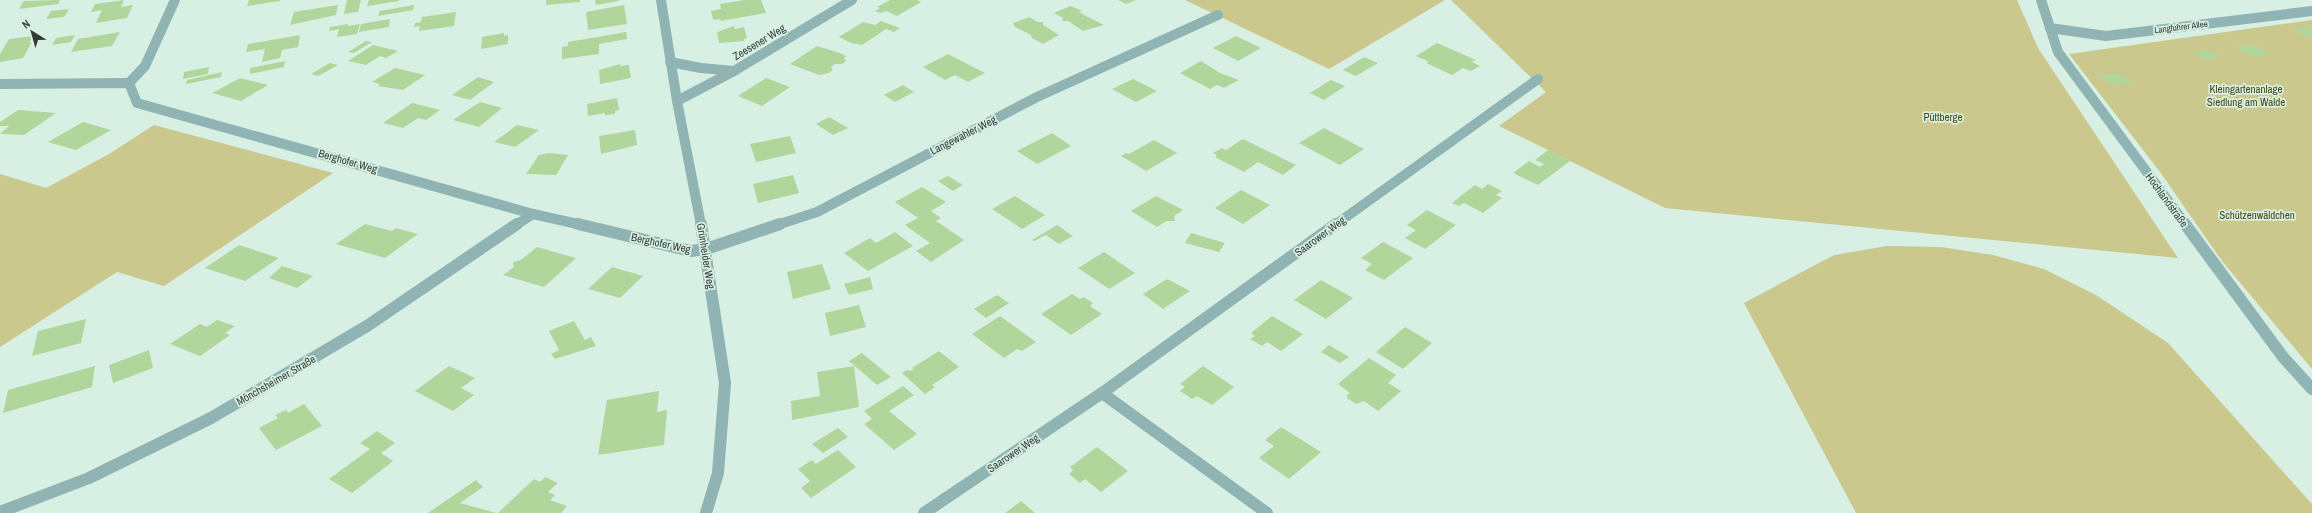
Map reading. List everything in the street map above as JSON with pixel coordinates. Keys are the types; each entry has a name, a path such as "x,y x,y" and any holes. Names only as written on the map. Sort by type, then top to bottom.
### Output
{"street":[{"path":"0,84 27,82 95,85 129,83 145,66 175,0"},
{"name":"Grünheider Weg","path":"661,0 677,101 706,249 725,383 718,473 706,513"},
{"name":"Zeesener Weg","path":"677,101 734,70 852,0"},
{"name":"Hochlandstraße","path":"2041,0 2045,6 2052,42 2058,52 2274,344 2312,389"},
{"name":"Langfuhrer Allee","path":"2050,28 2106,36 2312,11"},
{"name":"Langewahler Weg","path":"706,249 817,212 1044,94 1113,60 1218,15"},
{"path":"670,62 701,68 734,70"},
{"name":"Saarower Weg","path":"924,513 1102,393 1538,79"},
{"name":"Berghofer Weg","path":"129,83 137,103 533,214 691,251 706,249"},
{"name":"Mönchsheimer Straße","path":"0,512 28,503 89,478 211,418 367,326 533,214"},
{"path":"1102,393 1267,513"}],"green space":[{"path":"1185,0 1445,0 1329,69"},
{"name":"Püttberge","path":"1451,0 2017,0 2038,48 2178,258 1665,208 1499,126 1546,92"},
{"name":"Kleingartenanlage Siedlung am Walde","path":"2312,20 2312,369 2222,261 2160,172 2069,54"},
{"path":"154,125 333,173 164,286 117,272 0,347 0,174 46,188 109,154"},
{"path":"1887,246 1941,247 1993,255 2044,269 2096,295 2168,343 2312,504 2312,513 1856,513 1744,303 1834,255"}],"building":[{"path":"60,0 58,4 19,9 24,1"},
{"path":"124,0 121,7 133,5 127,18 96,23 102,10 91,12 95,4"},
{"path":"249,0 280,0 280,1 247,6"},
{"path":"347,0 361,0 358,12 344,14"},
{"path":"369,0 399,0 399,1 367,6"},
{"path":"546,0 580,0 580,2 546,5"},
{"path":"595,0 619,0 619,1 596,5"},
{"path":"745,0 761,0 766,13 721,21 720,19 713,20 711,11 721,9 720,4"},
{"path":"890,0 917,0 921,2 897,16 886,11 881,13 875,11 880,8 877,7"},
{"path":"1118,0 1136,0 1126,4"},
{"path":"338,5 336,15 290,25 294,12"},
{"path":"414,5 413,10 378,16 380,11"},
{"path":"624,5 627,24 588,30 586,12"},
{"path":"1070,6 1082,11 1079,12 1104,25 1083,31 1068,21 1062,21 1063,18 1054,13"},
{"path":"69,9 64,17 46,19 51,11"},
{"path":"456,12 454,26 419,31 420,26 414,27 415,23 421,22 422,17"},
{"path":"1029,17 1038,22 1043,22 1043,25 1059,35 1043,44 1032,38 1031,35 1015,27 1013,23"},
{"path":"390,19 389,27 359,32 361,24"},
{"path":"881,21 900,28 894,32 886,29 862,45 851,43 839,37 863,22 875,25"},
{"path":"348,24 348,26 360,24 357,34 337,37 339,29 329,31 330,27"},
{"path":"734,26 735,29 744,27 747,38 744,39 744,41 719,43 717,32"},
{"path":"2311,27 2312,40 2293,29"},
{"path":"120,32 112,46 71,52 78,39"},
{"path":"626,32 627,39 599,44 599,54 562,59 562,47 568,46 568,42"},
{"path":"504,33 504,36 508,35 508,44 481,49 482,37"},
{"path":"75,35 71,42 52,45 56,38"},
{"path":"300,35 298,47 282,50 280,58 262,62 265,49 246,52 248,44"},
{"path":"33,36 29,43 32,42 23,58 0,62 0,54 9,39"},
{"path":"1236,36 1261,48 1238,61 1213,48"},
{"path":"366,41 372,42 354,53 348,52"},
{"path":"1437,43 1476,60 1472,62 1480,66 1471,71 1463,68 1452,75 1426,63 1429,62 1416,56"},
{"path":"373,45 398,51 386,58 380,56 366,65 348,61"},
{"path":"2254,45 2271,55 2250,56 2236,47"},
{"path":"817,46 846,56 844,58 846,61 842,64 835,64 831,67 833,70 829,73 819,75 790,64"},
{"path":"2208,50 2220,56 2204,59 2193,52"},
{"path":"948,54 985,73 968,82 955,75 945,80 923,67"},
{"path":"1364,57 1378,63 1356,76 1343,70"},
{"path":"285,61 284,67 250,74 250,68"},
{"path":"1201,61 1220,73 1239,80 1224,88 1217,85 1210,89 1180,73"},
{"path":"330,63 338,65 318,76 311,74"},
{"path":"620,64 620,66 629,65 631,78 600,84 599,70"},
{"path":"209,67 208,74 183,79 184,72"},
{"path":"395,68 425,75 403,90 378,86 380,84 372,82"},
{"path":"222,72 221,77 186,84 187,80"},
{"path":"2120,73 2133,83 2112,85 2099,75"},
{"path":"478,77 494,82 470,100 452,95"},
{"path":"240,78 268,85 241,101 212,93"},
{"path":"766,78 790,87 762,106 738,96"},
{"path":"1133,79 1157,91 1136,102 1112,89"},
{"path":"1331,80 1345,86 1324,100 1310,93"},
{"path":"903,85 914,92 895,102 884,95"},
{"path":"617,98 619,110 615,111 615,114 605,115 605,113 588,116 587,104"},
{"path":"480,102 502,108 479,127 453,120"},
{"path":"412,103 440,110 426,120 418,118 403,128 383,123"},
{"path":"18,110 56,113 24,135 0,134 9,126 0,126 0,122"},
{"path":"829,117 848,128 833,135 816,124"},
{"path":"83,122 111,130 76,150 48,142"},
{"path":"517,125 539,130 515,147 494,142"},
{"path":"1324,128 1364,149 1340,165 1299,143"},
{"path":"635,130 637,145 601,154 599,136"},
{"path":"1052,133 1071,146 1037,164 1017,151"},
{"path":"790,136 796,153 756,162 750,144"},
{"path":"1243,139 1296,165 1283,175 1258,162 1244,172 1215,157 1217,155 1213,153 1222,148 1226,150"},
{"path":"1154,140 1177,153 1146,171 1121,156 1126,153 1129,154"},
{"path":"1548,150 1570,161 1538,185 1513,173 1529,161 1540,167 1544,164 1535,160"},
{"path":"550,153 568,155 556,175 526,174 539,155"},
{"path":"793,175 799,193 758,203 753,184"},
{"path":"948,176 963,185 953,191 938,181"},
{"path":"1488,184 1502,191 1496,195 1502,198 1483,213 1464,203 1459,206 1452,203 1475,185 1482,189"},
{"path":"922,187 946,202 931,211 941,218 936,221 964,240 931,262 916,251 930,243 905,225 918,218 895,202"},
{"path":"1241,190 1270,205 1243,224 1215,208"},
{"path":"1015,196 1045,215 1022,229 992,209"},
{"path":"1156,196 1183,210 1174,216 1175,221 1166,221 1157,227 1131,211"},
{"path":"1427,210 1456,225 1425,249 1405,238 1416,230 1407,225"},
{"path":"365,224 392,231 396,228 418,234 385,258 336,244"},
{"path":"1057,225 1073,236 1059,244 1046,235 1034,241 1032,240"},
{"path":"895,232 913,246 868,271 844,253 870,238 876,243"},
{"path":"1191,233 1225,243 1219,252 1185,243"},
{"path":"1383,242 1413,258 1384,280 1365,270 1372,264 1361,258"},
{"path":"239,245 279,258 245,281 205,268"},
{"path":"537,247 576,258 544,287 503,275 514,267 513,262 521,260"},
{"path":"1104,252 1135,273 1109,289 1078,268"},
{"path":"822,264 831,289 793,299 787,272"},
{"path":"282,266 313,276 297,288 269,278"},
{"path":"612,267 643,276 620,298 588,289"},
{"path":"870,277 873,289 849,295 844,284"},
{"path":"1167,279 1190,291 1163,309 1143,294"},
{"path":"1321,280 1353,298 1326,319 1294,300"},
{"path":"1072,294 1080,299 1084,297 1093,303 1090,306 1102,314 1071,335 1041,314"},
{"path":"997,295 1009,303 986,318 974,309"},
{"path":"859,305 866,327 830,336 825,313"},
{"path":"1000,316 1036,342 1022,351 1017,349 1004,358 972,334"},
{"path":"1272,316 1303,334 1281,351 1267,342 1262,346 1250,339 1255,336 1251,333"},
{"path":"86,319 81,343 32,356 38,331"},
{"path":"217,320 235,326 225,333 230,335 200,356 170,344 200,324 207,327"},
{"path":"574,321 585,340 591,337 596,346 555,359 551,354 559,350 549,331"},
{"path":"1405,327 1432,343 1403,369 1376,352"},
{"path":"1329,345 1349,357 1340,363 1321,352"},
{"path":"149,350 153,368 113,383 109,365"},
{"path":"939,351 959,367 932,385 935,387 925,394 902,373 907,370 910,371 914,369 912,368"},
{"path":"862,353 891,377 877,385 849,361"},
{"path":"1369,358 1396,375 1388,383 1401,391 1378,411 1364,401 1356,404 1347,398 1347,395 1350,393 1338,384"},
{"path":"95,366 92,387 3,413 8,390"},
{"path":"449,366 475,378 461,388 474,395 453,411 415,391"},
{"path":"854,366 859,407 792,420 791,401 820,396 817,372"},
{"path":"1203,366 1234,387 1212,405 1197,396 1192,399 1180,391 1185,387 1180,384"},
{"path":"903,386 914,395 889,411 917,434 894,450 864,424 872,419 864,411"},
{"path":"659,391 657,412 667,410 664,445 598,455 607,400"},
{"path":"304,404 322,426 276,450 259,428 278,418 275,415 286,410 288,413"},
{"path":"1281,427 1321,452 1289,479 1259,458 1274,446 1265,440"},
{"path":"838,428 848,437 823,453 812,444"},
{"path":"377,431 395,443 381,453 393,461 352,493 329,479 370,449 360,443"},
{"path":"1097,447 1128,471 1101,492 1085,479 1080,483 1069,474 1073,470 1070,467"},
{"path":"838,450 856,467 811,498 801,488 810,481 798,469 812,460 816,464"},
{"path":"545,477 558,483 548,492 555,495 550,500 567,506 561,513 498,513 534,479 540,482"},
{"path":"476,480 483,487 460,503 496,513 428,513"},
{"path":"1021,501 1035,513 1005,513"}],"park label":[{"name":"Schützenwäldchen","path":"2257,215"}]}
